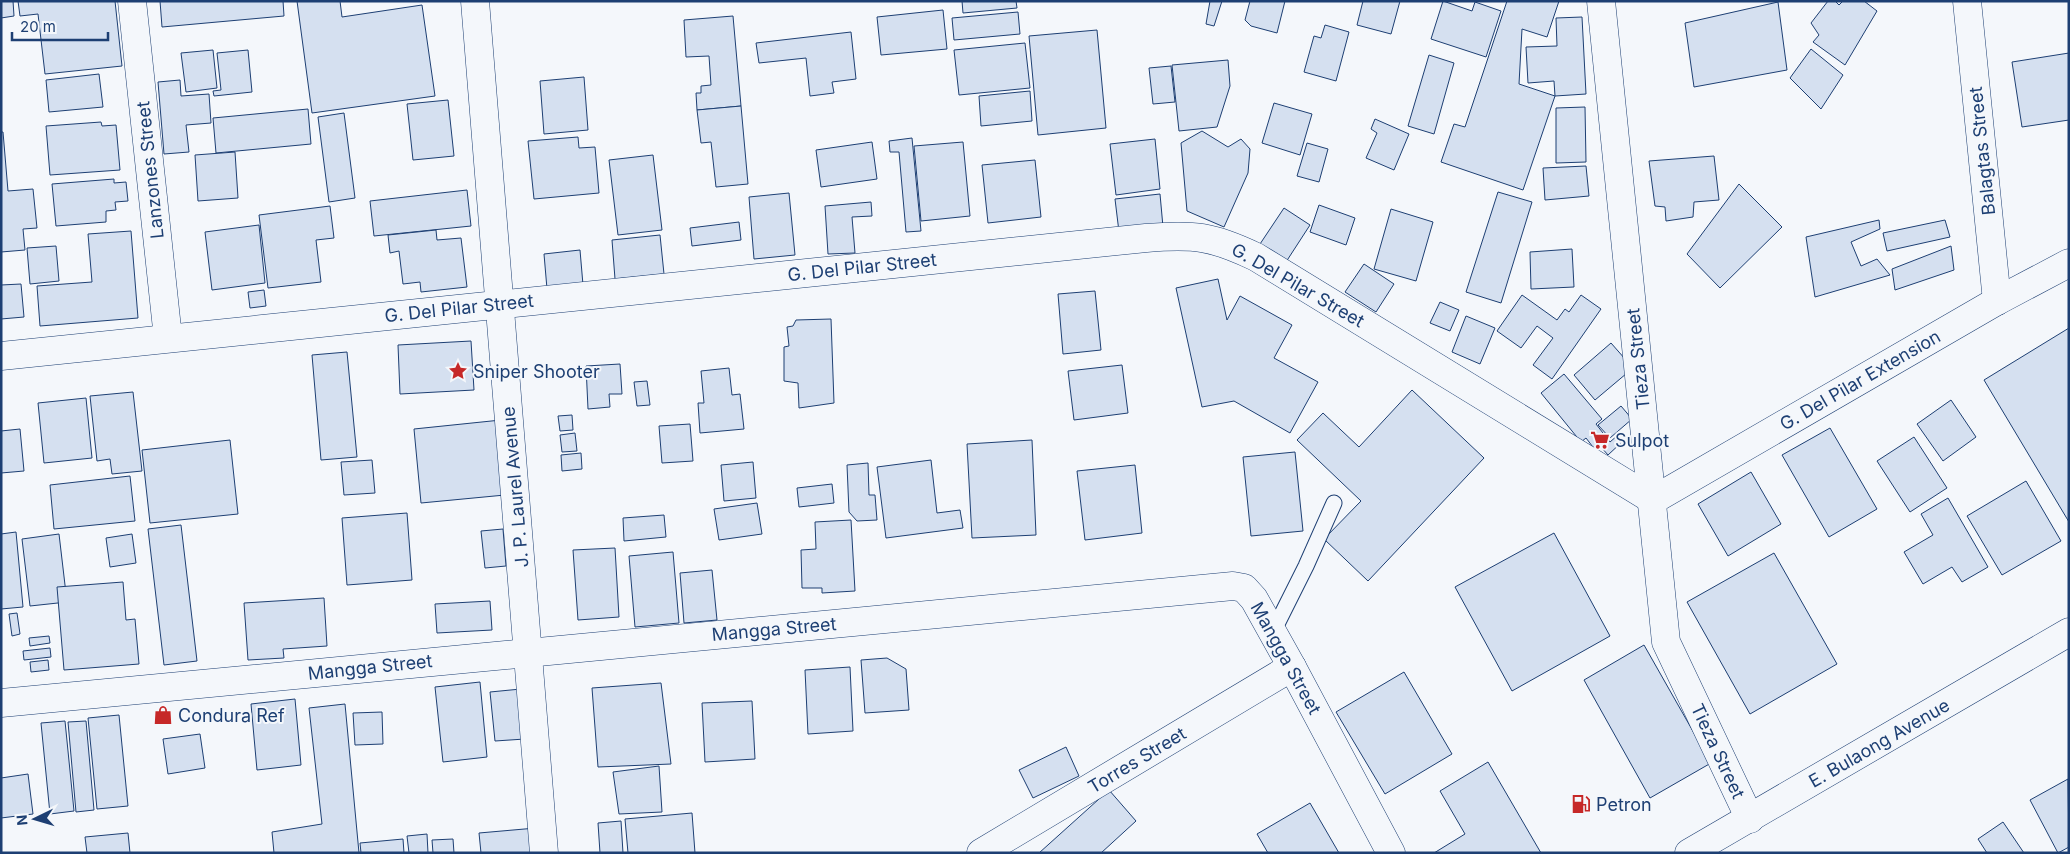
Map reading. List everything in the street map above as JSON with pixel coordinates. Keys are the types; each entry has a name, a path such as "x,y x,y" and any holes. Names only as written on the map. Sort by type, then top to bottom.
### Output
{"street":[{"name":"Lanzones Street","path":"132,1 168,338"},
{"name":"J. P. Laurel Avenue","path":"475,1 544,853"},
{"name":"Tieza Street","path":"1601,1 1666,642 1750,819"},
{"name":"Balagtas Street","path":"1967,1 1997,301"},
{"name":"G. Del Pilar Street","path":"1,356 1146,238 1176,235 1200,236 1228,244 1256,257 1653,500"},
{"name":"G. Del Pilar Extension","path":"1653,500 1997,301 2069,263"},
{"name":"Mangga Street","path":"1,703 1233,586 1244,588 1254,599 1391,853"},
{"name":"E. Bulaong Avenue","path":"1689,853 2069,632"},
{"name":"Torres Street","path":"981,853 1292,667"}],"lane":[{"path":"1273,632 1306,566 1334,503"}],"building":[{"path":"1,1 13,1 14,16 1,18"},
{"path":"18,1 115,1 122,66 45,74 38,14 20,16"},
{"path":"160,1 283,1 284,16 162,27"},
{"path":"297,1 340,1 342,17 422,5 435,96 312,113"},
{"path":"962,1 1016,1 1017,8 963,13"},
{"path":"1210,1 1222,1 1214,26 1206,24"},
{"path":"1250,1 1285,1 1277,33 1251,26 1245,20"},
{"path":"1363,1 1400,1 1391,34 1357,25"},
{"path":"1443,1 1472,11 1475,2 1501,11 1486,57 1431,39"},
{"path":"1507,1 1559,1 1547,37 1522,29 1519,84 1555,96 1523,190 1441,162 1454,124 1465,127"},
{"path":"1828,1 1835,1 1839,5 1843,1 1864,1 1877,11 1845,65 1813,42 1819,35 1811,23"},
{"path":"1778,2 1787,70 1694,87 1685,23"},
{"path":"943,10 947,49 881,55 877,17"},
{"path":"1018,12 1020,34 954,40 952,18"},
{"path":"733,16 741,106 697,110 696,93 701,93 701,86 711,85 709,56 686,57 684,20"},
{"path":"1582,17 1586,94 1555,96 1554,81 1528,83 1526,47 1557,46 1556,18"},
{"path":"1325,25 1349,32 1336,81 1304,72 1314,36 1321,38"},
{"path":"1097,30 1106,128 1038,135 1029,36"},
{"path":"851,32 856,79 832,82 834,93 810,96 806,58 759,63 756,43"},
{"path":"1025,43 1030,88 959,95 954,50"},
{"path":"1811,49 1843,75 1821,109 1790,78"},
{"path":"213,50 217,88 186,92 181,53"},
{"path":"248,50 252,92 214,96 213,91 221,90 217,53"},
{"path":"2069,53 2069,120 2022,127 2012,62"},
{"path":"1429,55 1454,63 1434,134 1408,126"},
{"path":"1228,60 1230,86 1217,127 1179,131 1172,65"},
{"path":"1171,66 1175,102 1153,104 1149,68"},
{"path":"99,74 103,107 49,112 46,80"},
{"path":"584,77 588,130 544,134 540,81"},
{"path":"180,80 181,96 209,94 211,123 186,125 189,152 164,154 158,82"},
{"path":"1030,91 1032,121 981,126 979,96"},
{"path":"448,100 454,156 413,160 407,104"},
{"path":"1274,103 1312,114 1300,155 1262,143"},
{"path":"741,106 748,184 716,187 711,142 701,143 697,110"},
{"path":"1585,107 1586,162 1556,163 1556,108"},
{"path":"308,109 311,144 216,153 213,118"},
{"path":"344,113 355,198 329,202 318,117"},
{"path":"1375,119 1409,134 1394,170 1366,158 1377,133 1371,129"},
{"path":"101,122 102,126 116,125 120,170 50,175 46,126"},
{"path":"1202,131 1228,147 1241,139 1250,149 1248,173 1224,227 1187,211 1181,143"},
{"path":"1,132 3,132 8,191 33,189 37,228 23,229 25,250 1,252"},
{"path":"578,137 579,148 595,147 599,193 534,199 528,141"},
{"path":"912,138 921,231 906,232 899,152 890,152 889,141"},
{"path":"1155,139 1160,189 1116,195 1110,144"},
{"path":"872,142 877,179 821,187 816,150"},
{"path":"963,142 970,216 921,221 914,146"},
{"path":"1307,143 1328,149 1319,182 1297,176"},
{"path":"235,152 238,198 198,201 195,155"},
{"path":"653,155 662,230 618,235 609,160"},
{"path":"1714,156 1719,200 1694,202 1693,217 1666,221 1665,207 1655,206 1649,161"},
{"path":"1035,160 1041,217 988,223 982,165"},
{"path":"1586,166 1589,196 1545,200 1543,168"},
{"path":"114,179 114,183 126,182 128,201 115,202 116,210 106,211 106,222 56,226 52,184"},
{"path":"1739,184 1782,227 1720,288 1687,254"},
{"path":"467,190 471,226 374,236 370,201"},
{"path":"1498,192 1532,202 1501,303 1466,292"},
{"path":"789,193 795,255 754,259 749,197"},
{"path":"1160,194 1163,227 1119,232 1115,199"},
{"path":"871,202 872,216 852,217 855,253 828,254 825,206"},
{"path":"1319,205 1355,218 1346,245 1310,232"},
{"path":"330,206 334,238 316,240 321,282 268,288 259,215"},
{"path":"1284,208 1310,225 1286,262 1260,244"},
{"path":"1391,209 1433,222 1416,281 1374,269"},
{"path":"1879,220 1880,229 1851,242 1861,266 1877,259 1890,275 1815,297 1806,237"},
{"path":"1945,220 1950,237 1887,251 1883,233"},
{"path":"739,222 741,240 692,246 690,228"},
{"path":"259,225 265,283 212,290 205,232"},
{"path":"436,230 437,240 461,238 467,287 421,292 420,282 403,284 399,251 390,253 388,235"},
{"path":"131,231 138,318 40,326 37,286 92,282 88,234"},
{"path":"660,235 664,274 615,279 612,240"},
{"path":"56,246 59,281 30,284 27,248"},
{"path":"1951,246 1954,270 1895,290 1892,269"},
{"path":"1572,249 1574,287 1531,289 1530,252"},
{"path":"580,250 583,285 547,289 544,254"},
{"path":"1364,264 1394,284 1376,312 1345,292"},
{"path":"1218,279 1227,320 1240,296 1292,325 1274,358 1318,382 1290,433 1234,401 1202,407 1176,288"},
{"path":"21,284 24,317 1,319 1,285"},
{"path":"264,290 266,306 250,308 248,292"},
{"path":"1095,291 1101,350 1063,354 1058,294"},
{"path":"1522,295 1557,320 1565,309 1569,312 1581,295 1601,309 1552,379 1533,365 1553,338 1537,326 1521,348 1497,331"},
{"path":"1440,302 1459,310 1450,331 1430,323"},
{"path":"1466,316 1495,328 1480,364 1452,352"},
{"path":"831,319 834,403 799,408 798,383 784,381 784,347 789,346 787,327 793,326 796,320"},
{"path":"2069,328 2069,522 1984,380"},
{"path":"471,341 474,390 400,394 398,345"},
{"path":"1611,343 1633,368 1595,400 1574,375"},
{"path":"347,352 357,457 321,460 312,355"},
{"path":"620,364 622,394 609,394 610,407 588,409 586,366"},
{"path":"1122,365 1128,413 1074,420 1068,371"},
{"path":"729,368 732,395 740,394 744,429 700,433 698,403 704,403 701,371"},
{"path":"1564,374 1602,419 1596,424 1610,442 1618,435 1623,441 1608,455 1601,447 1596,451 1586,438 1581,442 1541,393"},
{"path":"647,381 650,405 637,406 634,382"},
{"path":"1412,390 1484,458 1368,581 1324,539 1361,501 1297,440 1323,413 1359,447"},
{"path":"133,392 142,471 112,474 110,459 97,461 90,396"},
{"path":"86,398 92,458 44,463 38,403"},
{"path":"1951,400 1976,437 1943,461 1917,424"},
{"path":"1621,406 1632,419 1610,438 1598,425"},
{"path":"572,415 573,430 560,431 558,416"},
{"path":"501,420 505,495 421,503 414,429"},
{"path":"690,424 693,461 662,463 659,426"},
{"path":"1830,428 1877,509 1829,537 1782,455"},
{"path":"20,429 24,471 1,473 1,431"},
{"path":"575,433 577,451 562,452 560,435"},
{"path":"1914,437 1947,488 1910,512 1877,461"},
{"path":"230,440 238,514 150,523 142,450"},
{"path":"1032,440 1036,535 972,538 967,444"},
{"path":"1295,452 1303,531 1251,536 1243,457"},
{"path":"581,453 582,469 562,471 561,455"},
{"path":"372,460 375,493 344,495 341,462"},
{"path":"931,460 937,513 960,510 963,528 886,538 877,467"},
{"path":"753,462 756,498 724,501 721,465"},
{"path":"868,463 869,495 875,495 877,520 857,521 849,512 847,465"},
{"path":"1135,465 1142,533 1085,540 1077,471"},
{"path":"1751,472 1781,524 1728,556 1698,504"},
{"path":"130,476 135,521 54,529 50,485"},
{"path":"2026,481 2061,541 2002,575 1967,516"},
{"path":"832,484 834,503 799,507 797,488"},
{"path":"1948,498 1988,567 1962,582 1952,567 1923,584 1904,552 1933,535 1921,514"},
{"path":"757,503 762,534 719,540 714,509"},
{"path":"407,513 412,580 347,585 342,518"},
{"path":"664,515 666,537 624,541 623,518"},
{"path":"851,520 855,591 822,593 822,588 802,588 801,550 816,549 815,522"},
{"path":"181,525 197,661 164,665 148,529"},
{"path":"503,529 506,566 485,568 481,531"},
{"path":"16,532 23,607 1,609 1,534"},
{"path":"1554,533 1610,636 1512,691 1455,587"},
{"path":"59,534 67,602 30,606 22,539"},
{"path":"132,534 136,563 110,567 106,538"},
{"path":"615,548 619,617 578,620 573,550"},
{"path":"673,552 679,623 635,627 629,556"},
{"path":"1774,553 1837,664 1750,714 1687,602"},
{"path":"712,570 717,620 684,623 680,573"},
{"path":"123,582 126,620 135,619 139,664 64,670 57,587"},
{"path":"324,598 327,646 283,649 284,658 248,660 244,603"},
{"path":"490,601 492,630 437,633 435,604"},
{"path":"17,613 20,634 12,636 9,614"},
{"path":"49,636 50,643 30,646 29,638"},
{"path":"1644,645 1711,763 1650,798 1584,680"},
{"path":"50,648 51,657 24,660 23,651"},
{"path":"887,658 906,669 909,710 865,713 861,660"},
{"path":"48,660 49,670 31,672 30,662"},
{"path":"850,667 853,731 808,734 805,670"},
{"path":"1404,672 1452,754 1385,794 1336,712"},
{"path":"480,682 487,757 443,762 435,687"},
{"path":"661,683 671,764 598,767 592,688"},
{"path":"521,689 525,739 495,741 490,692"},
{"path":"295,699 301,765 257,770 251,704"},
{"path":"752,701 755,759 705,762 702,703"},
{"path":"345,704 359,853 274,853 272,832 322,824 309,708"},
{"path":"382,712 383,744 355,745 353,713"},
{"path":"119,715 128,806 97,809 88,718"},
{"path":"65,721 74,811 50,814 41,723"},
{"path":"86,721 94,810 76,812 68,722"},
{"path":"200,734 205,768 168,774 163,739"},
{"path":"1066,747 1079,776 1033,798 1019,770"},
{"path":"1488,762 1541,853 1434,853 1465,834 1440,791"},
{"path":"659,766 662,812 619,814 613,772"},
{"path":"28,774 33,814 1,818 1,778"},
{"path":"2068,779 2069,847 2058,853 2030,800"},
{"path":"1109,790 1136,821 1101,853 1039,853"},
{"path":"1310,803 1339,853 1268,853 1257,834"},
{"path":"692,813 695,853 628,853 625,819"},
{"path":"621,821 623,853 600,853 598,823"},
{"path":"2003,822 2024,853 1987,853 1978,839"},
{"path":"536,828 539,853 481,853 479,833"},
{"path":"128,833 130,853 87,853 85,837"},
{"path":"427,834 428,853 409,853 407,836"},
{"path":"403,839 404,853 361,853 360,843"},
{"path":"453,839 454,853 433,853 432,840"}],"place":[{"name":"Sniper Shooter","path":"458,371"},
{"name":"Sulpot","path":"1600,440"},
{"name":"Condura Ref","path":"163,715"},
{"name":"Petron","path":"1581,804"}]}
